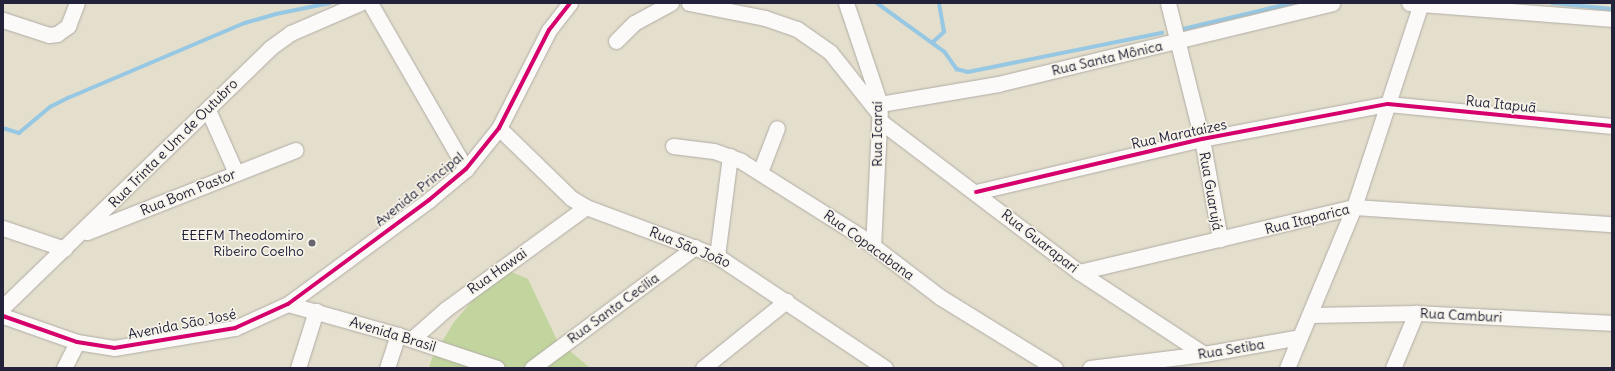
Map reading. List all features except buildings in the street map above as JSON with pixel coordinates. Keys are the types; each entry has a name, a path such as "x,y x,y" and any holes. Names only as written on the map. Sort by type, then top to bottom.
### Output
{"street":[{"path":"3,20 49,35 57,34 68,26 77,3"},
{"name":"Rua Trinta e Um de Outubro","path":"3,308 80,235 270,48 291,34 360,3"},
{"path":"370,3 466,169"},
{"name":"Avenida Principal","path":"288,304 429,200 466,169 499,128 549,30 570,3"},
{"path":"616,41 634,23 671,3"},
{"name":"Rua Guarapari","path":"688,3 765,18 797,29 830,52 880,113 976,192 1079,272 1204,354"},
{"name":"Rua Icaraí","path":"846,3 880,113 873,246"},
{"name":"Rua Guarujá","path":"1168,3 1202,139 1220,239"},
{"name":"Rua Santa Mônica","path":"880,113 1332,3"},
{"path":"1287,368 1354,207 1388,104 1417,3 1612,19"},
{"name":"Rua Itapuã","path":"1388,104 1612,126"},
{"name":"Rua Marataízes","path":"976,192 1202,139 1388,104"},
{"path":"208,110 236,173"},
{"name":"Rua São João","path":"499,128 556,186 586,207 717,256 786,301 874,365"},
{"path":"760,172 777,128"},
{"name":"Rua Copacabana","path":"673,146 730,156 760,172 873,246 940,297 1055,368"},
{"name":"Rua Bom Pastor","path":"80,235 295,150"},
{"path":"717,256 730,156"},
{"name":"Rua Hawai","path":"405,337 586,207"},
{"name":"Rua Itaparica","path":"1079,272 1354,207 1612,224"},
{"path":"3,228 65,249"},
{"name":"Rua Santa Cecília","path":"532,368 695,247"},
{"path":"703,368 786,301"},
{"name":"Avenida Brasil","path":"288,304 316,310 405,337 497,368"},
{"name":"Avenida São José","path":"3,316 77,342 114,348 228,329 257,319 288,304"},
{"path":"298,368 316,310"},
{"path":"1393,368 1416,313"},
{"name":"Rua Camburi","path":"1310,315 1416,313 1612,323"},
{"path":"387,368 405,337"},
{"name":"Rua Setiba","path":"1090,368 1204,354 1300,337"},
{"path":"64,368 77,342"}],"green space":[{"path":"507,270 528,279 557,340 590,368 429,368 432,358 454,322 485,286"}],"waterway":[{"path":"3,128 19,133 50,107 68,98 245,23 276,14 330,3"},
{"path":"877,3 945,52 957,69 968,72 1162,33"},
{"path":"933,42 944,32 939,3"},
{"path":"1179,30 1292,3"},
{"path":"1552,3 1612,9"}],"cycle path":[{"path":"3,316 77,342 114,348 235,328 288,304 429,200 466,169 499,128 549,30 570,3"},
{"path":"976,192 1202,139 1388,104 1612,126"}],"place":[{"name":"EEEFM Theodomiro Ribeiro Coelho","path":"312,243"}]}
